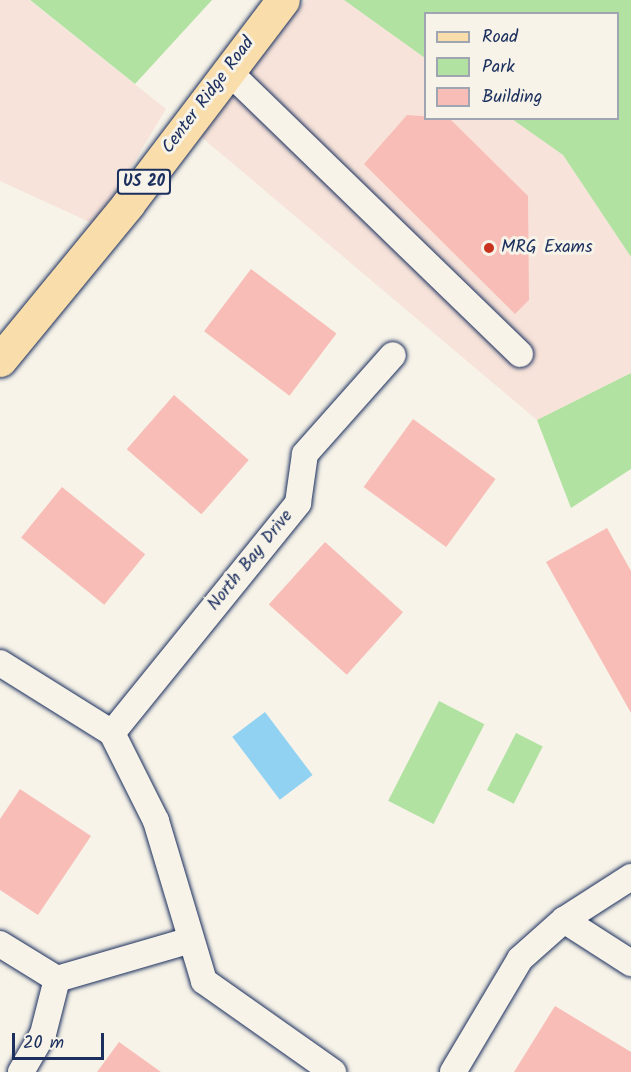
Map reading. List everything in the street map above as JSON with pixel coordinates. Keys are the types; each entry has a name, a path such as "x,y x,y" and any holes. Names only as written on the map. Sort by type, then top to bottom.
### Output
{"main road":[{"name":"Center Ridge Road","path":"0,360 128,204 227,70 284,0"}],"street":[{"path":"227,70 520,354"},
{"name":"North Bay Drive","path":"112,733 298,503 305,454 393,355"},
{"path":"0,663 112,733 156,821 188,941 204,981 333,1072"},
{"path":"453,1072 520,959 564,920 631,877"},
{"path":"564,920 631,963"},
{"path":"0,944 57,979 188,941"},
{"path":"21,1072 43,1034 57,979"}],"shaded area":[{"path":"0,0 29,0 166,109 96,225 0,181"},
{"path":"306,0 344,0 424,57 424,120 513,120 563,155 631,257 631,373 537,420 193,130"}],"green space":[{"path":"30,0 212,0 135,84"},
{"path":"344,0 631,0 631,257 563,155 513,120 619,120 619,12 424,12 424,57"},
{"path":"631,373 631,469 571,508 537,420"},
{"path":"439,701 484,724 434,824 388,801"},
{"path":"516,733 543,747 514,804 487,790"}],"water":[{"path":"265,712 313,775 280,800 232,737"}],"building":[{"name":"MRG Exams","path":"407,115 424,116 424,120 451,120 528,196 529,300 515,314 364,164"},
{"path":"251,269 336,333 290,396 204,331"},
{"path":"174,395 249,460 201,514 127,449"},
{"path":"413,419 496,479 446,547 364,487"},
{"path":"62,487 145,554 104,605 21,538"},
{"path":"607,528 631,571 631,713 546,562"},
{"path":"325,542 403,612 347,675 269,604"},
{"path":"20,789 91,836 38,915 0,890 0,819"},
{"path":"555,1006 631,1052 631,1072 514,1072"},
{"path":"119,1042 161,1072 97,1072"}],"place":[{"name":"MRG Exams","path":"489,248"}]}
